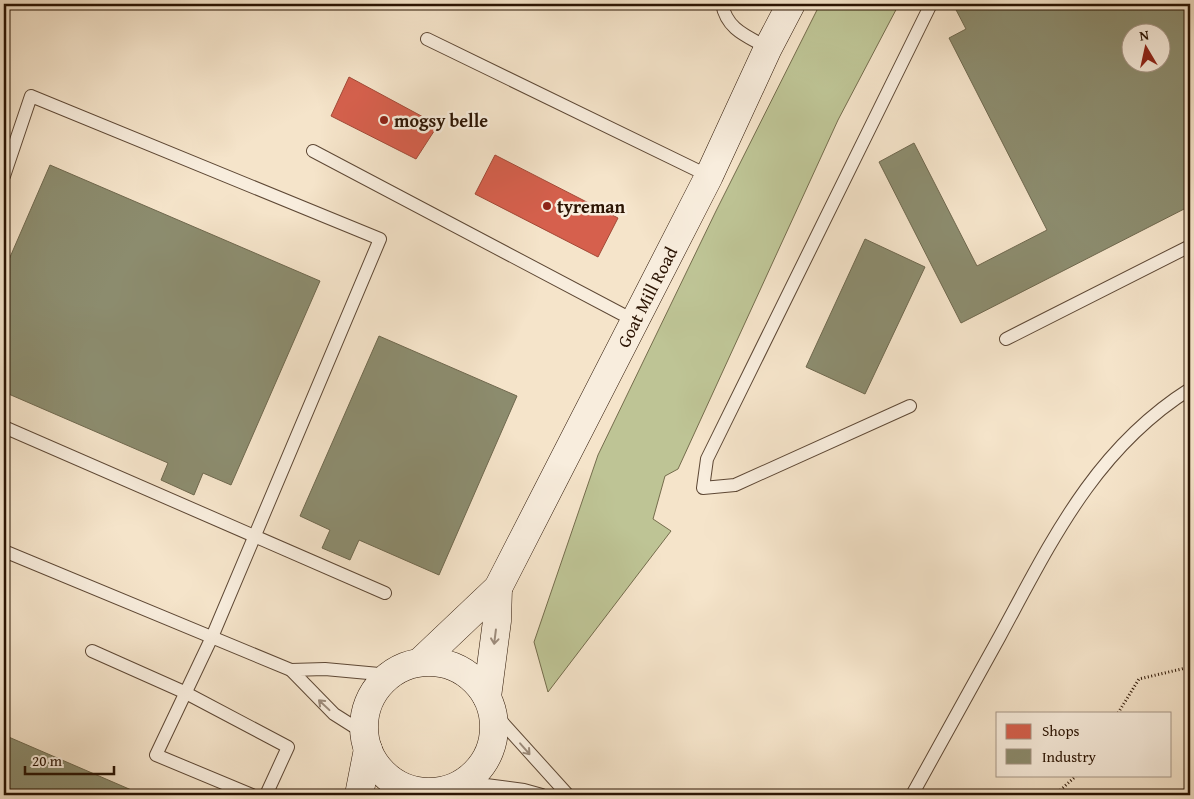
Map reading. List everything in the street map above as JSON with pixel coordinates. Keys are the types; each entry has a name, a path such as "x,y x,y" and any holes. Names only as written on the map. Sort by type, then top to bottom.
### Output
{"street":[{"name":"Goat Mill Road","path":"420,662 498,588 709,176 768,48 791,4"},
{"name":"Goat Mill Road","path":"490,705 498,588"},
{"path":"359,795 366,741 365,716 369,700 378,686 390,675 404,666 420,662 436,662 452,666 466,673 478,684 490,705 494,729 492,745 476,772 450,789 432,792 415,790 400,785 386,776 375,764 366,741"}],"lane":[{"path":"722,4 725,16 732,26 768,48"},
{"path":"910,406 734,485 703,488 707,460 931,4"},
{"path":"427,39 709,176"},
{"path":"4,176 31,96 380,239 212,637 184,692 156,755 252,795"},
{"path":"313,151 635,321"},
{"path":"1006,339 1190,246"},
{"path":"912,795 1056,531 1093,477 1129,438 1159,410 1190,389"},
{"path":"4,427 384,593"},
{"path":"4,551 291,670 334,714 366,741"},
{"path":"92,652 184,692 288,747 266,795"},
{"path":"291,670 325,669 390,675"},
{"path":"490,705 568,795"},
{"path":"450,789 524,790 542,795"}],"path":[{"path":"1119,712 1139,679 1190,667"},
{"path":"1056,795 1076,776"}],"green space":[{"path":"820,4 899,4 838,120 678,469 665,476 653,519 671,531 548,692 534,642 598,455 716,211"}],"building: Shops":[{"name":"mogsy belle","path":"349,77 438,125 416,159 331,116"},
{"name":"tyreman","path":"495,155 618,218 598,257 475,194"}],"building: Industry":[{"path":"953,4 1190,5 1190,206 961,323 879,162 914,143 977,266 1047,230 949,38 966,29"},
{"path":"50,165 320,281 231,485 203,473 194,495 161,480 168,463 4,392 4,271"},
{"path":"865,239 925,267 865,394 806,367"},
{"path":"379,336 517,396 439,575 359,540 350,560 322,548 330,530 300,516"},
{"path":"4,735 143,795 4,795"}],"place":[{"name":"mogsy belle","path":"384,120"},
{"name":"tyreman","path":"547,206"}]}
